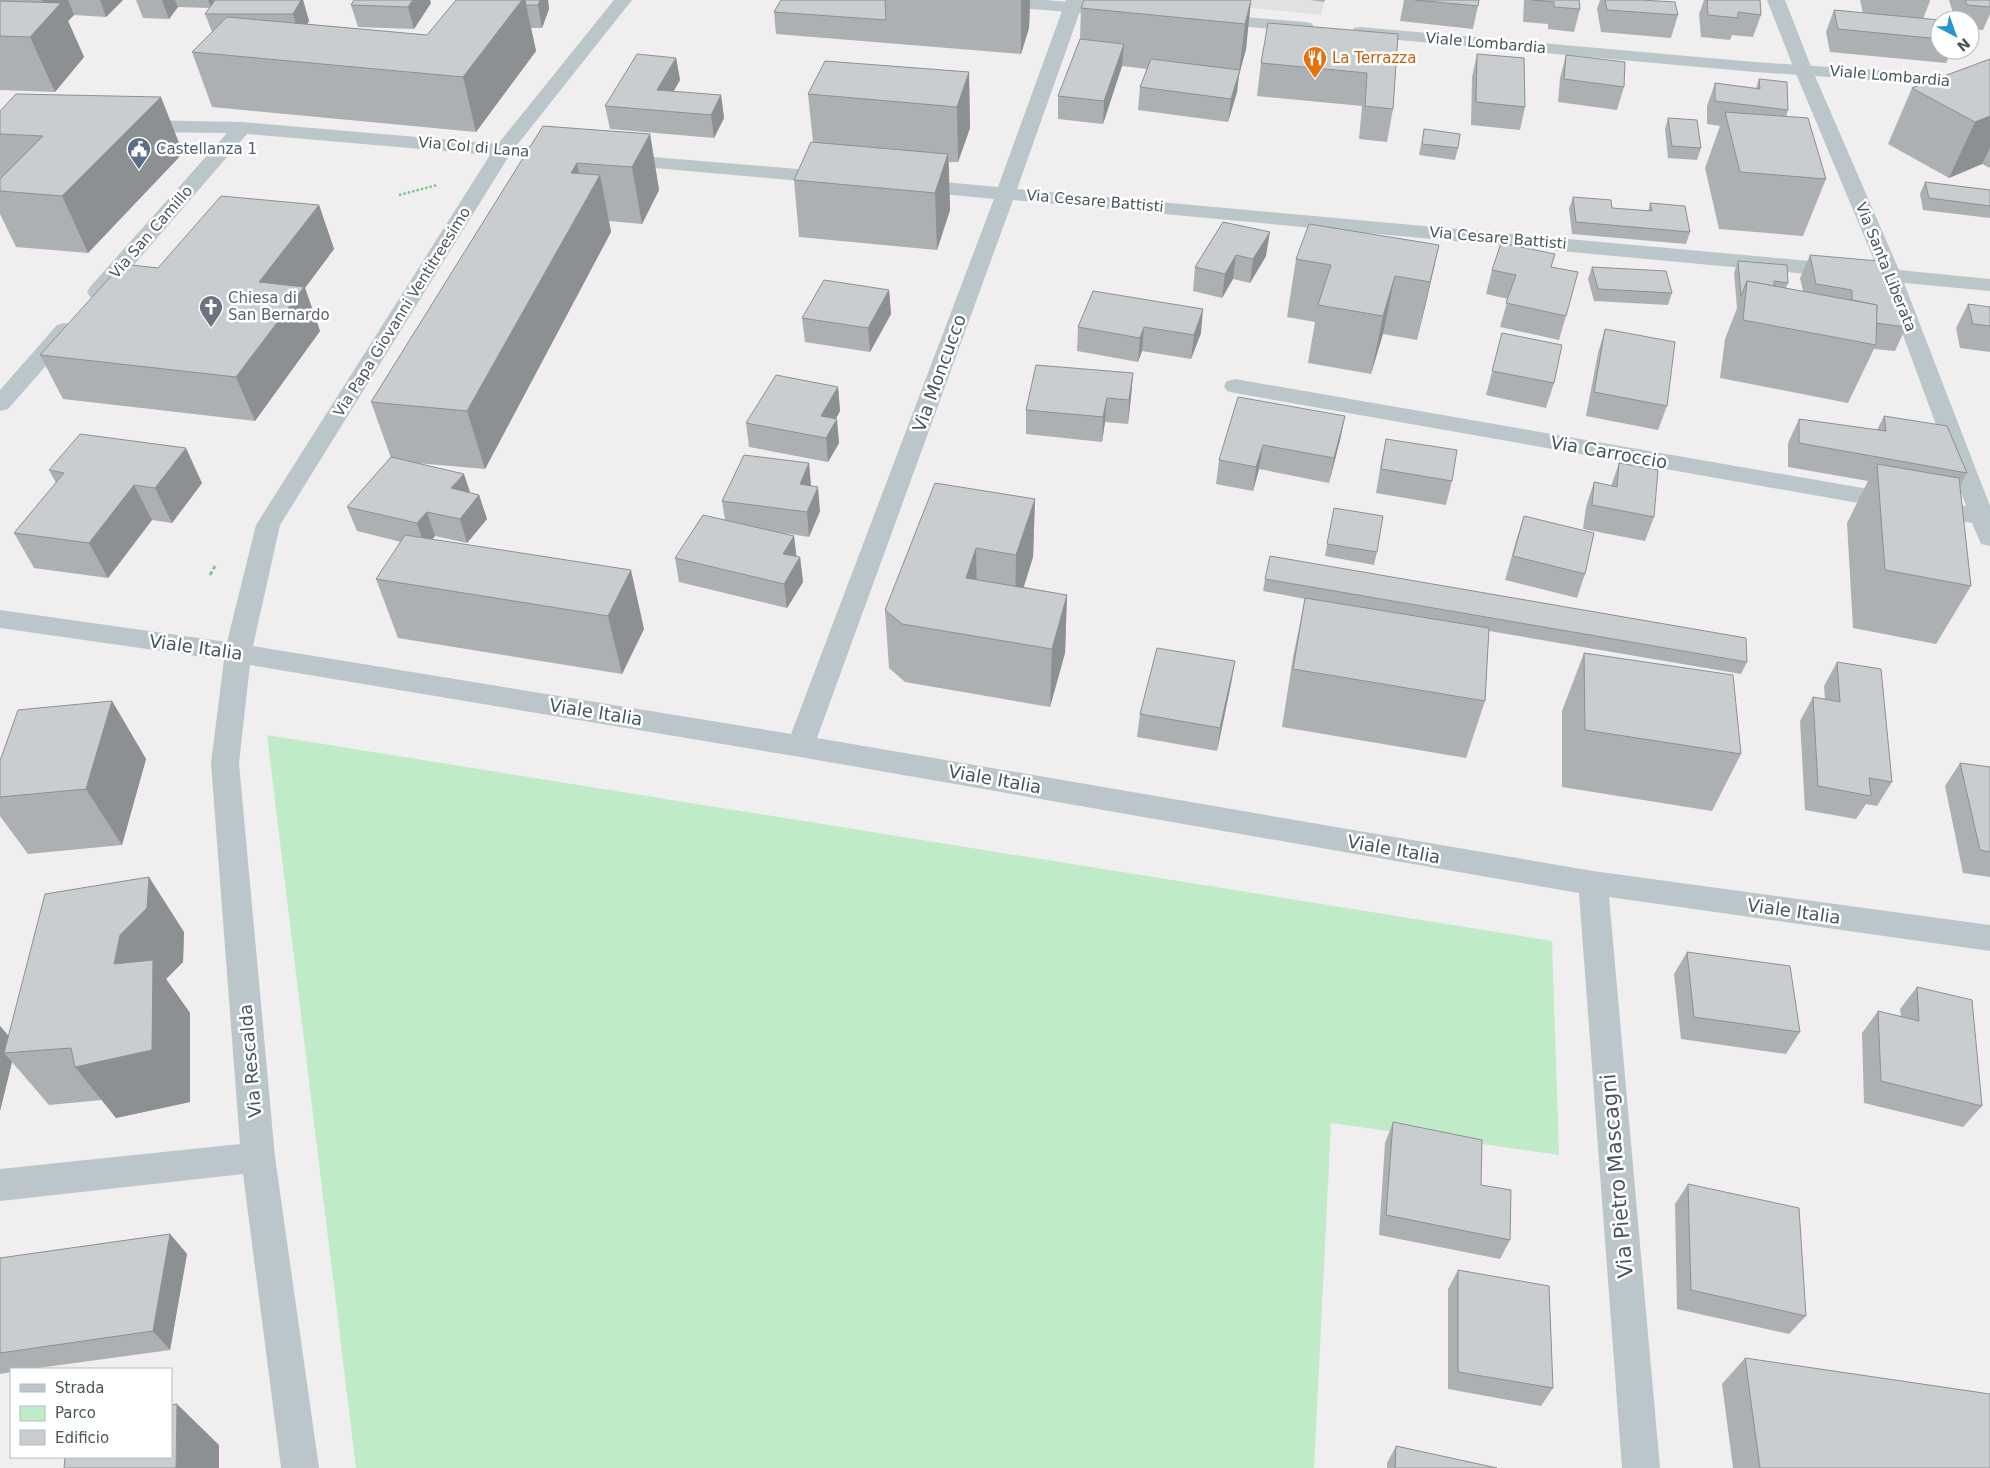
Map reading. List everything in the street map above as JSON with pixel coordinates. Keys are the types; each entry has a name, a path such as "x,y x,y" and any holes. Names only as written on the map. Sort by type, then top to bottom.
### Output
{"street":[{"name":"Via Papa Giovanni Ventitreesimo","path":"238,652 268,525 503,150 623,0"},
{"path":"982,0 1073,4 1135,12"},
{"name":"Via Santa Liberata","path":"1776,0 1803,69 1891,274 1986,528"},
{"name":"Via Moncucco","path":"800,746 1066,30 1073,4"},
{"path":"1193,17 1320,28"},
{"name":"Viale Lombardia","path":"1340,30 1755,66 1990,84"},
{"name":"Via Col di Lana","path":"116,125 242,128 850,179"},
{"name":"Via San Camillo","path":"0,404 242,128"},
{"path":"889,183 1006,193"},
{"name":"Via Cesare Battisti","path":"1006,193 1891,274 1990,286"},
{"name":"Via Carroccio","path":"1234,386 1986,528"},
{"name":"Viale Italia","path":"0,619 238,652 800,746 1593,883 1990,938"},
{"name":"Via Rescalda","path":"238,652 225,763 258,1157 300,1468"},
{"name":"Via Pietro Mascagni","path":"1593,883 1641,1468"},
{"path":"0,1185 258,1157"}],"path":[{"path":"399,195 445,183"}],"shaded area":[{"path":"1172,0 1325,0 1321,15"}],"green space":[{"path":"267,735 1552,941 1559,1155 1331,1123 1314,1468 356,1468"}],"building":[{"path":"215,0 301,0 293,14 205,14"},
{"path":"354,0 413,0 408,7 351,5"},
{"path":"456,0 522,0 463,77 192,52 227,17 427,35"},
{"path":"525,0 540,0 538,5 526,5"},
{"path":"781,0 885,0 886,20 774,12"},
{"path":"1084,0 1251,0 1245,24 1081,8"},
{"path":"1415,0 1479,0 1478,6"},
{"path":"1532,0 1579,0 1580,9 1554,7 1554,2"},
{"path":"1605,0 1675,2 1678,15 1607,10"},
{"path":"1707,0 1760,0 1761,15 1738,12 1738,18 1708,15"},
{"path":"1965,0 1990,0 1990,7 1967,5"},
{"path":"0,1 61,3 30,37 0,36"},
{"path":"1834,10 1930,19 1930,38 1838,29"},
{"path":"1268,23 1398,34 1393,109 1365,106 1367,73 1261,63"},
{"path":"1080,39 1124,44 1104,101 1058,96"},
{"path":"637,54 676,58 657,90 721,95 711,115 605,106"},
{"path":"1477,54 1524,58 1525,107 1476,102"},
{"path":"1566,55 1625,62 1624,87 1564,79"},
{"path":"1151,59 1240,70 1231,99 1140,87"},
{"path":"1990,59 1990,116 1975,122 1912,88"},
{"path":"825,61 969,72 957,107 808,94"},
{"path":"1759,79 1787,82 1788,110 1715,101 1715,83 1760,89"},
{"path":"16,94 161,97 62,196 0,191 0,179 43,136 0,134 0,111"},
{"path":"1725,112 1808,118 1826,179 1740,172"},
{"path":"1668,118 1697,120 1701,148 1672,146"},
{"path":"543,126 650,134 632,167 577,163 571,173 600,175 467,411 371,402"},
{"path":"1424,129 1460,134 1458,148 1422,144"},
{"path":"811,142 948,154 935,193 794,180"},
{"path":"1925,182 1990,190 1990,206 1929,198"},
{"path":"221,196 319,205 259,282 304,287 236,377 40,355 122,264 158,268"},
{"path":"1573,197 1611,200 1612,208 1652,211 1650,203 1685,206 1690,232 1576,222"},
{"path":"1223,222 1270,232 1253,259 1236,255 1225,274 1195,267"},
{"path":"1309,224 1439,245 1430,282 1395,276 1383,316 1318,305 1331,265 1296,259"},
{"path":"1501,243 1555,254 1551,267 1578,272 1566,316 1506,303 1516,275 1492,270"},
{"path":"1810,255 1878,261 1906,327 1876,323 1877,305 1852,300 1852,290 1816,284"},
{"path":"1738,261 1787,265 1788,283 1774,281 1774,286 1747,281 1741,296"},
{"path":"1592,267 1666,271 1672,293 1598,289"},
{"path":"824,280 889,290 868,328 802,318"},
{"path":"1747,281 1877,305 1876,345 1743,320"},
{"path":"1093,291 1203,309 1194,335 1144,327 1140,338 1078,327"},
{"path":"1968,304 1990,307 1990,326 1973,324"},
{"path":"1605,329 1675,342 1667,406 1594,392"},
{"path":"1502,333 1562,345 1554,383 1492,371"},
{"path":"1036,365 1133,373 1129,400 1107,398 1103,417 1026,410"},
{"path":"776,375 838,387 821,416 837,419 826,438 746,423"},
{"path":"1238,397 1345,416 1334,458 1263,445 1256,467 1219,460"},
{"path":"1884,416 1947,426 1967,473 1799,443 1799,419 1886,431"},
{"path":"80,434 186,448 155,488 134,485 89,543 14,533 64,473 49,470"},
{"path":"1386,439 1457,450 1452,481 1381,469"},
{"path":"744,455 809,463 800,484 818,487 807,512 722,501"},
{"path":"391,457 464,474 451,488 479,495 460,519 427,512 417,523 347,507"},
{"path":"1619,463 1658,470 1654,517 1592,505 1594,482 1617,487"},
{"path":"1877,464 1959,478 1971,586 1885,570"},
{"path":"935,483 1035,499 1016,555 976,548 966,578 1067,595 1052,649 902,624 885,610"},
{"path":"1334,508 1383,516 1377,552 1327,544"},
{"path":"703,515 794,536 783,554 800,557 784,584 675,558"},
{"path":"1524,516 1594,533 1585,574 1513,556"},
{"path":"405,535 631,570 608,616 376,579"},
{"path":"1270,556 1746,638 1747,662 1265,579"},
{"path":"1305,598 1489,628 1485,701 1293,669"},
{"path":"1157,648 1235,661 1220,728 1140,714"},
{"path":"1584,653 1733,675 1741,754 1585,730"},
{"path":"1837,662 1881,669 1892,782 1869,778 1871,796 1818,786 1813,697 1840,702"},
{"path":"112,701 86,789 0,797 0,761 18,710"},
{"path":"1960,763 1990,767 1990,852 1980,850"},
{"path":"149,877 147,908 120,935 114,964 153,960 152,1050 75,1067 71,1048 4,1053 45,894"},
{"path":"1687,952 1790,966 1800,1032 1694,1017"},
{"path":"1917,987 1972,1000 1982,1106 1881,1081 1878,1011 1919,1021"},
{"path":"1393,1122 1482,1140 1481,1185 1511,1190 1510,1240 1386,1215"},
{"path":"1688,1184 1799,1208 1806,1316 1691,1290"},
{"path":"170,1234 153,1331 0,1353 0,1258"},
{"path":"1458,1270 1549,1286 1553,1388 1458,1372"},
{"path":"1745,1358 1990,1394 1990,1468 1760,1468"},
{"path":"177,1404 176,1468 64,1468 65,1458 172,1458 172,1405"},
{"path":"1396,1446 1497,1468 1395,1468"}],"place":[{"name":"La Terrazza","path":"1315,79"},
{"name":"Castellanza 1","path":"139,170"},
{"name":"Chiesa di San Bernardo","path":"211,328"}]}
